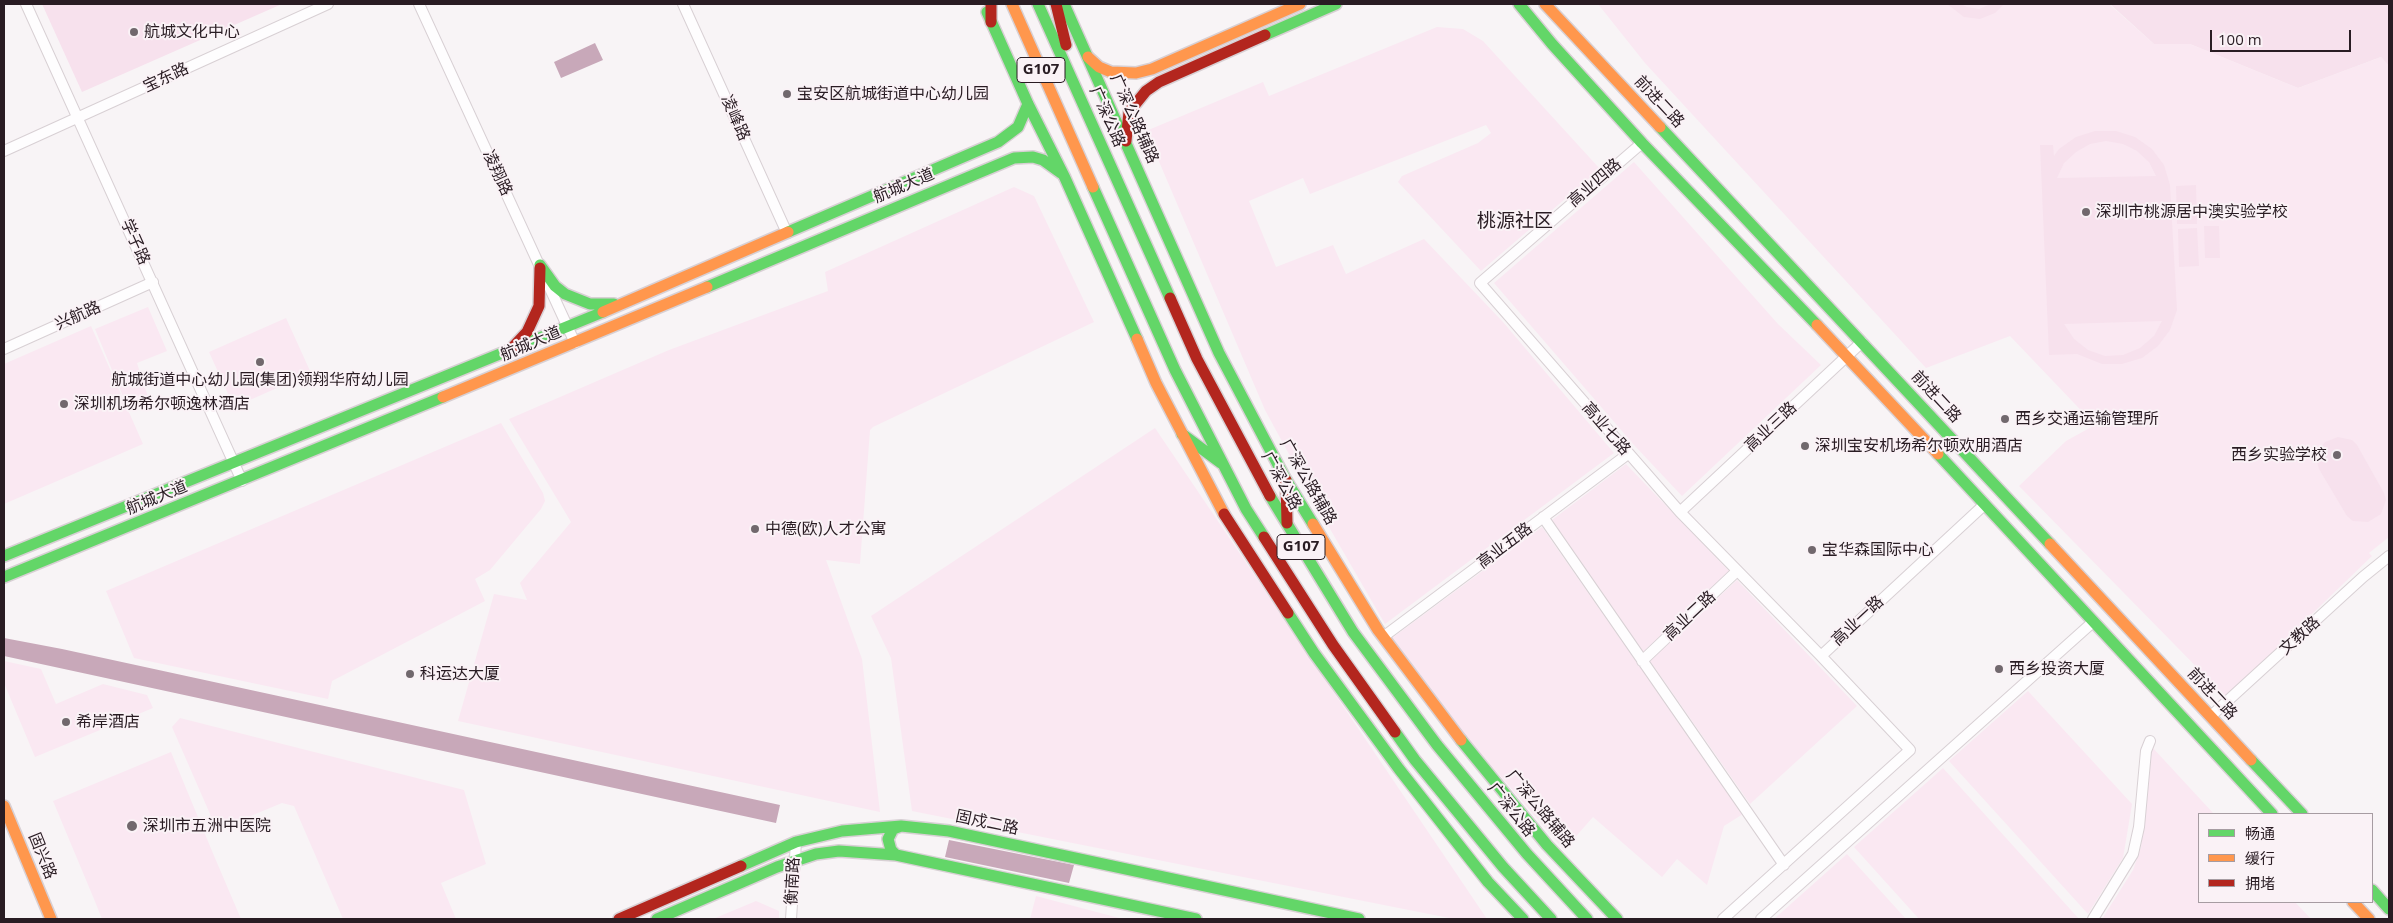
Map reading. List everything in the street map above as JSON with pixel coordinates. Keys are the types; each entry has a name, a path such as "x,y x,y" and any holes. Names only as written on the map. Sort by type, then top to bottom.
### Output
{"main road":[{"path":"983,4 1028,104 1066,178 1156,383 1225,518 1314,653 1404,776 1518,917"},
{"path":"991,4 991,22"},
{"name":"G107","path":"1012,4 1176,370 1246,508 1333,645 1415,760 1503,867 1551,919"},
{"name":"广深公路","path":"1038,4 1080,94 1197,359 1270,496 1353,632 1437,745 1526,854 1587,919"},
{"path":"1056,4 1080,94"},
{"name":"广深公路辅路","path":"1064,4 1219,353 1286,480 1383,637 1458,736 1547,845 1617,919"},
{"path":"1088,57 1099,67 1111,72 1122,74 1136,73 1152,69 1300,4"},
{"path":"1126,141 1126,125 1129,112 1136,101 1159,82 1336,4"},
{"path":"1519,4 1552,44 1642,143 1846,357 2271,813"},
{"name":"前进二路","path":"1545,4 2301,813"},
{"name":"航城大道","path":"4,556 508,352 939,167 1011,134 1024,116 1028,104"},
{"name":"航城大道","path":"4,577 575,343 1014,158 1023,156 1043,160 1058,169 1066,178"},
{"path":"939,167 948,168 952,173 952,182 947,186"},
{"path":"540,265 555,286 577,300 603,305 629,300"},
{"path":"508,352 527,332 539,306 542,279 540,265"},
{"path":"1182,434 1225,466"},
{"path":"1286,480 1287,524"},
{"name":"固兴路","path":"4,806 51,919"},
{"path":"896,855 891,850 888,838 893,829 900,826"},
{"name":"固戍二路","path":"619,919 796,842 842,831 900,826 949,831 1358,919"},
{"path":"657,919 794,860 816,854 839,851 896,855 1196,919"},
{"path":"2373,891 2389,909"},
{"path":"2354,903 2369,919"}],"street":[{"name":"学子路","path":"26,4 79,117 242,481"},
{"name":"宝东路","path":"4,151 328,4"},
{"name":"凌翔路","path":"419,4 575,343"},
{"name":"凌峰路","path":"683,4 787,233"},
{"name":"高业四路","path":"1480,283 1642,143"},
{"name":"兴航路","path":"4,349 153,282"},
{"name":"高业七路","path":"1480,283 1628,454 1737,571"},
{"name":"高业三路","path":"1680,512 1862,342"},
{"name":"高业五路","path":"1383,637 1628,454"},
{"name":"高业一路","path":"1737,571 1821,656 1984,505"},
{"path":"1543,518 1784,864"},
{"name":"文教路","path":"2211,716 2363,577 2389,556"},
{"name":"高业二路","path":"1642,661 1737,571"},
{"path":"1761,919 2093,622"},
{"path":"1723,919 1910,750 1821,656"},
{"path":"2094,919 2133,854 2139,827 2146,751 2150,741"},
{"name":"衡南路","path":"791,919 796,842"}],"shaded area":[{"path":"42,4 282,4 82,92"},
{"name":"深圳市桃源居中澳实验学校","path":"1598,4 2109,4 2154,44 2190,44 2298,88 2381,57 2389,66 2389,537 2369,553 2372,556 2226,697 2019,486 2066,441 2095,425 2010,336 1926,368 1645,63"},
{"path":"1947,4 1961,4 1979,9 1991,4 2004,4 1995,13 1980,19 1964,17"},
{"path":"2110,4 2389,4 2389,66 2381,57 2298,88 2190,44 2154,44"},
{"path":"1437,27 1463,29 1483,41 1600,169 1481,271 1398,182 1402,176 1478,143 1491,133 1486,125 1310,194 1303,178 1249,201 1276,267 1333,245 1346,274 1424,239 1503,322 1614,453 1385,624 1322,515 1265,410 1146,131 1263,82 1269,96"},
{"path":"595,43 603,60 561,78 554,62"},
{"path":"2095,131 2116,131 2135,137 2152,149 2164,165 2170,185 2177,310 2170,330 2158,346 2142,358 2122,364 2102,364 2077,354 2049,355 2040,145 2053,145 2054,156 2059,149 2076,137","holes":["2106,141 2123,144 2137,151 2149,162 2156,176 2057,178 2064,163 2076,152 2090,144","2162,321 2154,336 2140,348 2123,355 2105,356 2088,350 2074,339 2064,324"]},
{"path":"1634,162 1778,324 1821,365 1682,496 1634,445 1494,283"},
{"path":"2196,185 2197,224 2177,224 2176,186"},
{"path":"1014,187 1034,196 1094,322 870,430 860,564 826,560 862,659 880,812 458,721 494,594 527,600 520,583 571,522 509,419 669,350 828,291 825,272"},
{"path":"2204,226 2219,226 2220,258 2205,258"},
{"path":"2197,228 2199,266 2179,267 2178,229"},
{"path":"148,307 167,351 137,363 148,397 127,406 95,329"},
{"name":"航城街道中心幼儿园(集团)领翔华府幼儿园","path":"286,318 311,373 234,407 209,352"},
{"name":"深圳机场希尔顿逸林酒店","path":"91,326 143,444 4,504 4,364"},
{"path":"501,423 543,493 545,501 541,509 490,570 475,579 485,601 332,681 328,699 134,658 106,591"},
{"path":"1155,428 1487,919 1454,919 912,811 891,658 871,616"},
{"path":"2338,437 2352,440 2357,445 2384,493 2386,500 2381,514 2368,522 2353,521 2347,516 2319,469 2317,462 2320,448 2325,442"},
{"path":"1626,464 1729,571 1643,652 1552,520"},
{"path":"1542,527 1743,814 1724,826 1707,885 1677,859 1662,877 1593,817 1564,850 1465,735 1392,638"},
{"path":"1737,580 1857,706 1750,804 1650,661"},
{"path":"4,638 780,805 776,823 4,656"},
{"path":"4,661 41,669 56,704 103,684 147,695 153,708 35,757 4,683"},
{"path":"2028,691 2132,804 2123,858 2088,914 1949,761"},
{"path":"180,718 464,790 486,864 441,883 456,919 343,919 294,806 282,803 217,830 172,727"},
{"path":"2152,747 2213,813 2198,813 2198,903 2296,903 2311,919 2102,919 2133,870 2141,847"},
{"name":"深圳市五洲中医院","path":"171,752 241,919 102,919 53,801"},
{"path":"1943,768 2079,919 1919,919 1854,847"},
{"path":"949,840 1074,865 1069,883 945,857"},
{"path":"1847,854 1906,919 1774,919"},
{"path":"1036,896 1123,919 1030,919"},
{"path":"756,901 779,911 779,919 713,919"}],"traffic: fast":[{"path":"1038,4 1170,298"},
{"path":"1064,4 1219,353 1286,480 1313,524"},
{"path":"1265,35 1336,4"},
{"path":"1519,4 1552,44 1642,143 1817,325"},
{"path":"987,12 1028,104 1065,178 1137,339"},
{"path":"788,232 998,142 1018,127 1028,104"},
{"path":"1660,127 2050,544"},
{"path":"707,287 1014,158 1033,157 1043,160 1061,173"},
{"path":"1093,187 1175,370 1246,509 1264,537"},
{"path":"540,265 555,286 565,294 590,304 614,304"},
{"path":"4,556 603,312"},
{"path":"4,577 443,397"},
{"path":"1182,434 1221,463"},
{"path":"1938,454 2271,813"},
{"path":"1270,496 1353,632 1437,745 1527,854 1587,919"},
{"path":"1288,613 1314,653 1399,769 1488,882 1523,919"},
{"path":"1395,732 1415,760 1503,867 1551,919"},
{"path":"1461,740 1547,845 1617,919"},
{"path":"2251,760 2301,813"},
{"path":"896,855 891,850 888,839 893,829 901,826"},
{"path":"741,866 796,842 842,831 901,826 949,831 1359,919"},
{"path":"657,919 777,867 816,854 839,851 896,855 1196,919"},
{"path":"2373,891 2389,909"}],"traffic: slow":[{"path":"1012,4 1093,187"},
{"path":"1088,57 1099,67 1111,72 1136,73 1152,69 1300,4"},
{"path":"1545,4 1660,127"},
{"path":"603,312 788,232"},
{"path":"443,397 707,287"},
{"path":"1817,325 1938,454"},
{"path":"1137,339 1156,383 1224,514"},
{"path":"1313,524 1378,630 1461,740"},
{"path":"2050,544 2251,760"},
{"path":"4,806 51,919"},
{"path":"2354,903 2369,919"}],"traffic: jam":[{"path":"991,4 991,22"},
{"path":"1056,4 1066,45"},
{"path":"1126,141 1129,112 1146,91 1159,82 1265,35"},
{"path":"512,348 527,332 539,306 540,268"},
{"path":"1170,298 1197,359 1270,496"},
{"path":"1286,480 1287,523"},
{"path":"1224,514 1288,613"},
{"path":"1264,537 1333,645 1395,732"},
{"path":"619,919 741,866"}],"place":[{"name":"航城文化中心","path":"134,32"},
{"name":"宝安区航城街道中心幼儿园","path":"787,94"},
{"name":"深圳市桃源居中澳实验学校","path":"2086,212"},
{"name":"航城街道中心幼儿园(集团)领翔华府幼儿园","path":"260,362"},
{"name":"深圳机场希尔顿逸林酒店","path":"64,404"},
{"name":"西乡交通运输管理所","path":"2005,419"},
{"name":"深圳宝安机场希尔顿欢朋酒店","path":"1805,446"},
{"name":"西乡实验学校","path":"2337,455"},
{"name":"中德(欧)人才公寓","path":"755,529"},
{"name":"宝华森国际中心","path":"1812,550"},
{"name":"西乡投资大厦","path":"1999,669"},
{"name":"科运达大厦","path":"410,674"},
{"name":"希岸酒店","path":"66,722"},
{"name":"深圳市五洲中医院","path":"132,826"}],"district":[{"name":"桃源社区","path":"1515,222"}]}
